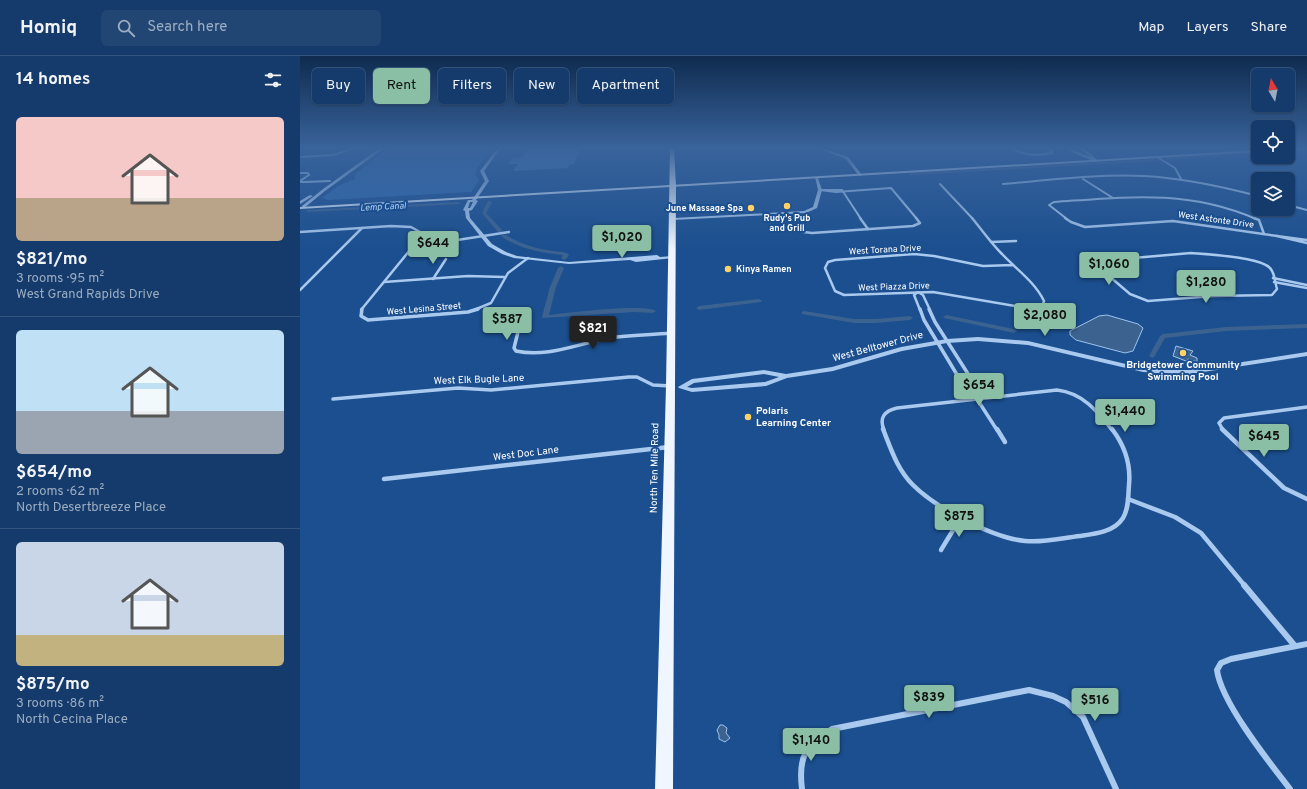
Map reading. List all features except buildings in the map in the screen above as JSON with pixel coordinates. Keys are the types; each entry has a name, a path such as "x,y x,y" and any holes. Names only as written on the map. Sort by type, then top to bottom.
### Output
{"main road":[{"name":"North Ten Mile Road","path":"664,789 672,333 673,182"},
{"path":"301,207 474,199 661,186 741,182"}],"street":[{"path":"301,207 336,182"},
{"path":"487,182 474,199 466,205 465,210 467,210 468,218 490,245 504,253 528,258 569,263 673,256"},
{"path":"673,219 799,213 812,210 815,208 820,190 817,182"},
{"path":"1003,184 1027,182"},
{"path":"1090,182 1114,198 1166,197 1207,203 1259,220 1264,234"},
{"path":"1199,182 1251,194"},
{"path":"940,184 974,219 1013,265"},
{"path":"796,231 812,233 868,229 918,224 919,221 891,188 820,190"},
{"path":"842,190 868,229"},
{"name":"West Astonte Drive","path":"1114,198 1049,204 1071,222 1080,226 1091,227 1173,222 1264,234 1307,242"},
{"path":"1295,207 1307,210"},
{"path":"300,232 391,226 411,227 420,232 420,236 384,282"},
{"path":"300,290 362,228"},
{"path":"412,247 509,232"},
{"path":"992,242 1016,241"},
{"path":"1202,253 1255,261 1264,264 1270,268 1274,282 1277,289 1272,295 1213,296 1156,301 1140,299 1130,294 1102,270 1101,267 1104,263 1112,260 1202,253"},
{"name":"West Torana Drive","path":"840,294 835,291 825,268 829,262 835,260 914,254 934,256 983,266 1013,265"},
{"path":"384,282 468,276 504,277 528,258"},
{"path":"433,279 446,259"},
{"name":"West Piazza Drive","path":"840,294 850,296 918,292 942,293 1021,307 1033,308 1043,304 1043,298 1013,265"},
{"name":"West Lesina Street","path":"384,282 361,311 361,316 364,318 374,320 468,312 484,308 494,301 504,277"},
{"path":"1273,278 1307,285"},
{"path":"1274,282 1307,288"},
{"path":"977,399 977,388 946,341 935,322 923,295 918,292 914,295 918,306 937,342 965,388 977,399 1005,442"},
{"path":"520,328 514,345 516,351 525,353 559,350 609,338 672,333"},
{"name":"West Belltower Drive","path":"671,387 681,387 692,390 766,384 786,376 833,369 901,349 946,341 978,340 1028,343 1143,370 1169,372 1190,372 1307,354"},
{"name":"West Belltower Drive","path":"681,387 692,381 764,372 786,376"},
{"name":"West Elk Bugle Lane","path":"333,399 458,388 491,390 633,377 638,377 645,384 671,387"},
{"path":"1057,390 1073,392 1083,398 1120,441 1127,454 1130,466 1130,480 1128,499 1123,518 1117,525 1108,531 1031,542 1002,536 927,499 913,487 903,474 881,420 884,414 889,410 897,408 977,399 1057,390"},
{"path":"1307,407 1224,418 1219,423 1224,432 1284,488 1301,498 1307,499"},
{"name":"West Doc Lane","path":"384,479 669,446"},
{"path":"1128,499 1173,515 1188,523 1201,533 1295,646"},
{"path":"942,550 962,517"},
{"path":"1290,789 1234,708 1216,678 1219,665 1234,658 1307,644"},
{"path":"802,789 800,774 803,753 819,736 832,728 1029,690 1037,691 1066,702 1083,718 1116,789"}],"shaded area":[{"path":"347,182 478,182 471,192 328,200 322,198 338,186"},
{"path":"1107,315 1138,324 1143,328 1133,351 1125,353 1076,340 1070,335 1070,331 1099,316"},
{"name":"Bridgetower Community Swimming Pool","path":"1176,346 1193,351 1190,355 1197,358 1197,362 1188,359 1186,361 1173,356"},
{"path":"720,725 727,728 726,733 730,738 725,742 719,739 717,730"}],"waterway":[{"path":"490,202 484,213 500,231"},
{"name":"Lemp Canal","path":"308,211 458,203"},
{"path":"504,236 526,247 565,254 566,255 564,258"},
{"path":"561,268 553,287 545,317 634,310 653,311"},
{"path":"699,308 759,301"},
{"path":"804,313 854,321 910,318"},
{"path":"946,317 1014,331"},
{"path":"1152,356 1163,336 1226,329 1307,326"}],"place":[{"name":"Rudy's Pub and Grill","path":"787,206"},
{"name":"June Massage Spa","path":"751,208"},
{"name":"Kinya Ramen","path":"728,269"},
{"name":"Bridgetower Community Swimming Pool","path":"1183,353"},
{"name":"Polaris Learning Center","path":"748,417"}]}
